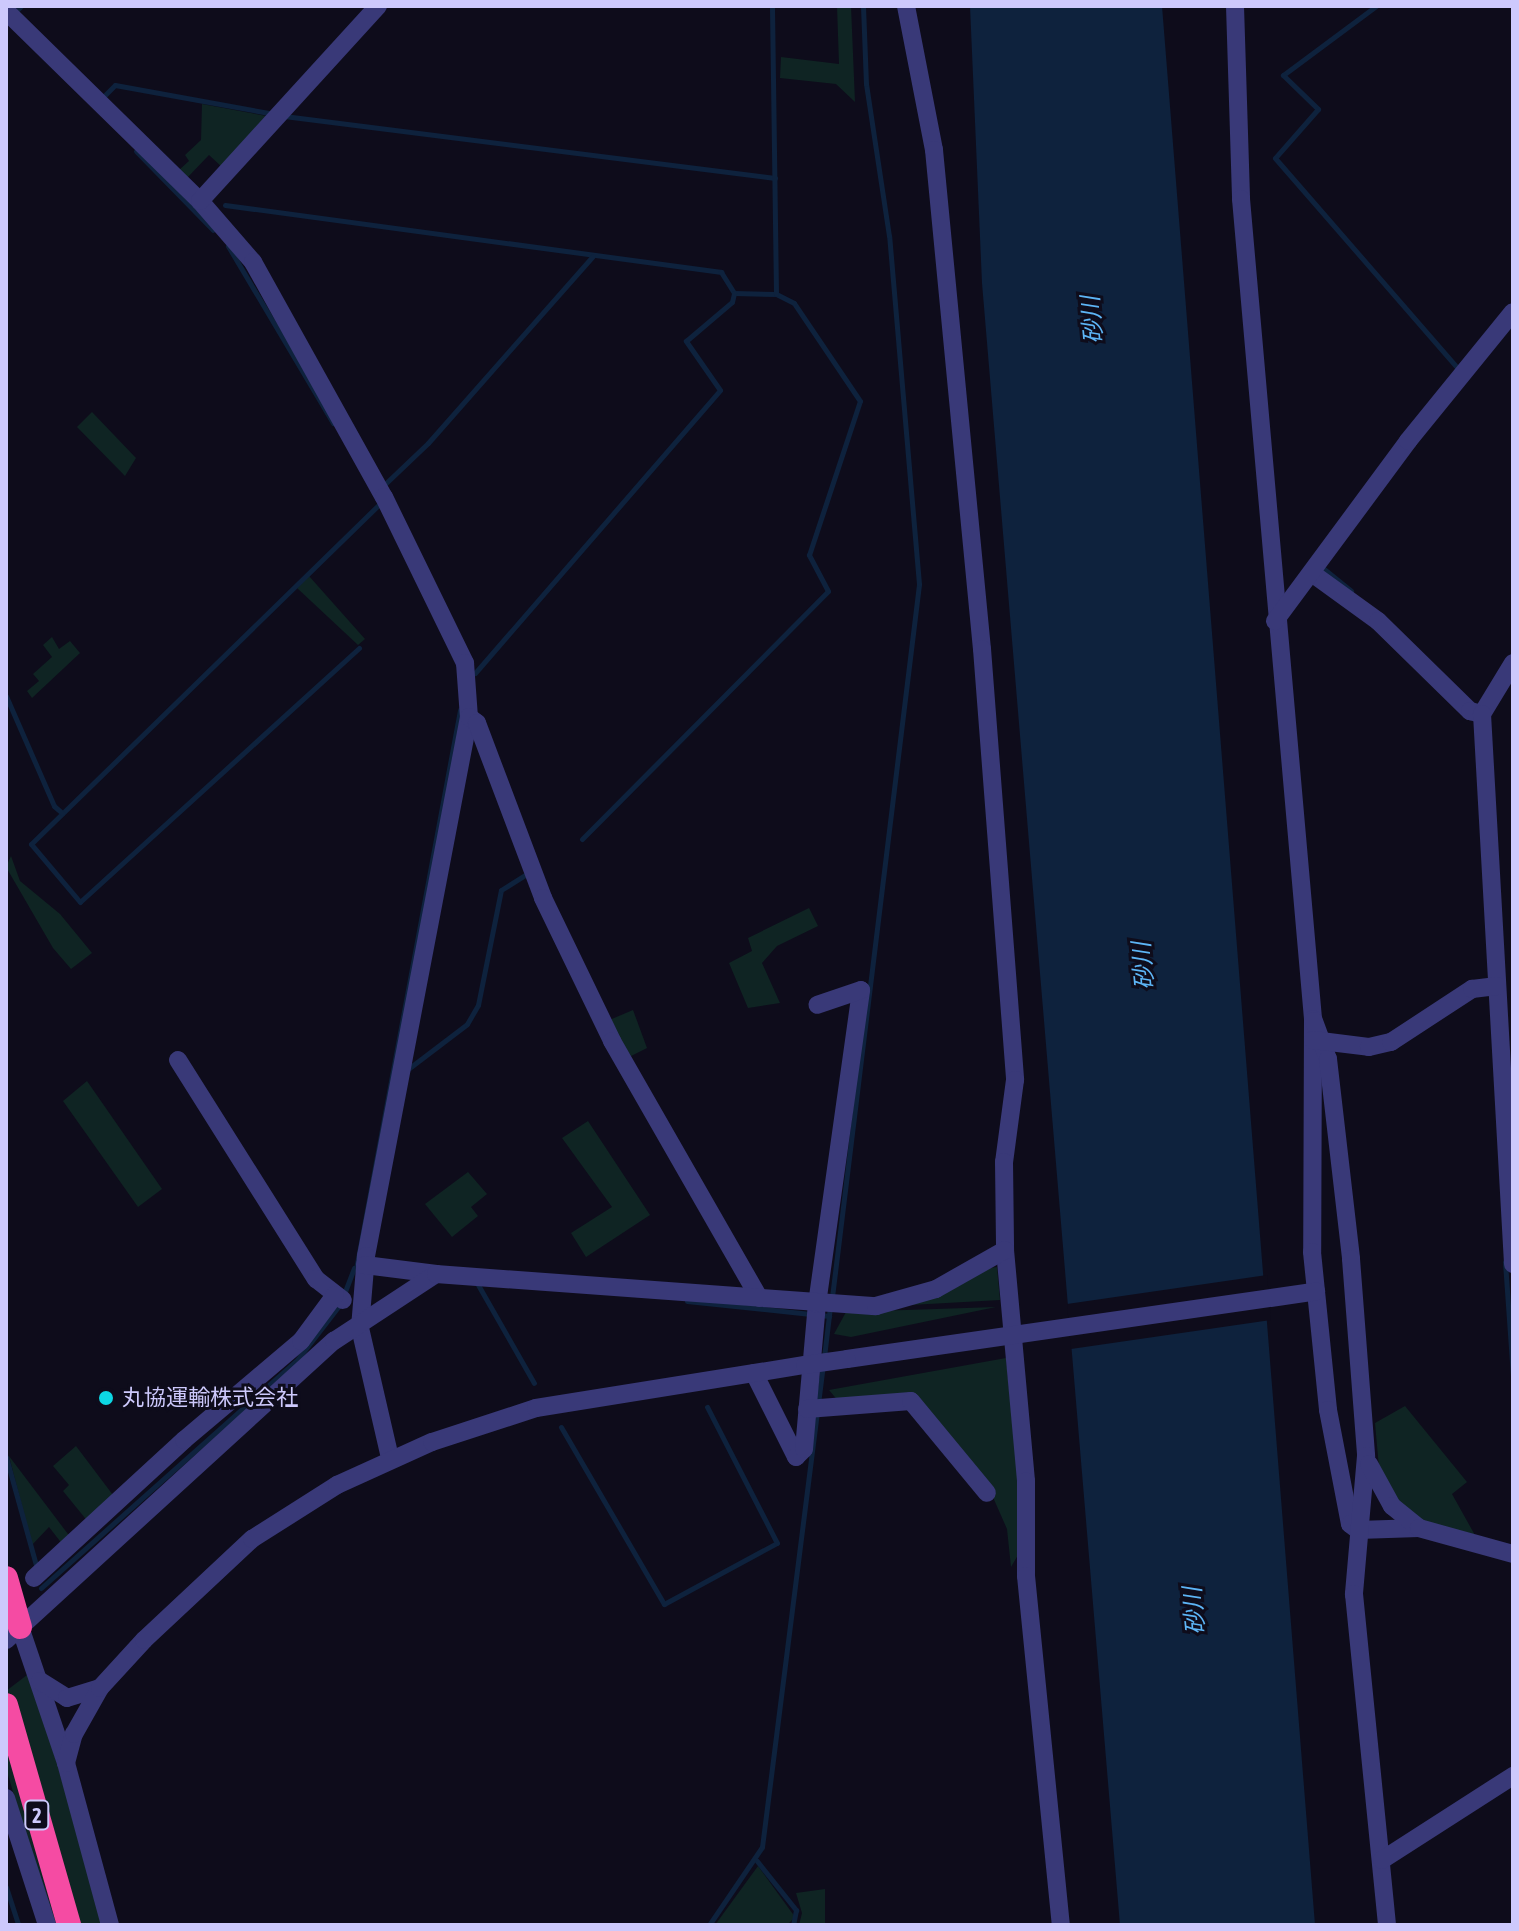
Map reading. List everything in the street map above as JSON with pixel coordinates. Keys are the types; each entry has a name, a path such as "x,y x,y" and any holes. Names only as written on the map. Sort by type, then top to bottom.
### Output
{"highway":[{"path":"6,1578 13,1633"},
{"name":"2","path":"6,1705 69,1925"}],"street":[{"path":"200,201 378,6"},
{"path":"906,6 934,150 982,649 1015,1080 1004,1162 1005,1250 1026,1481 1026,1576 1061,1925"},
{"path":"1235,6 1241,199 1275,621 1313,1019 1351,1259 1366,1456 1354,1594 1387,1925"},
{"path":"6,11 200,201 253,262 384,497 465,663 469,717 365,1265 346,1300 293,1349 184,1440 34,1578"},
{"path":"1275,621 1313,574 1408,441 1513,312"},
{"path":"1313,574 1378,621 1470,711 1482,714"},
{"path":"1513,663 1482,714 1492,986 1513,1264"},
{"path":"469,717 477,723 543,898 612,1041 759,1298"},
{"path":"1317,1041 1369,1047 1391,1042 1472,989 1492,986"},
{"path":"754,1373 796,1457 804,1449 815,1409 823,1309 861,990 817,1005"},
{"path":"1317,1041 1316,1291 1328,1410 1350,1524 1358,1530 1419,1528 1513,1554"},
{"path":"178,1060 316,1279 346,1300 360,1328 390,1458"},
{"path":"365,1265 433,1276 759,1298 823,1309 903,1302 1005,1250"},
{"path":"110,1925 40,1681 13,1633 334,1341 360,1328 433,1276"},
{"path":"66,1763 74,1734 100,1688 186,1598 252,1539 390,1458 536,1408 805,1365 1316,1291"},
{"path":"815,1409 911,1401 987,1493"},
{"path":"1366,1456 1375,1484 1419,1528"},
{"path":"40,1681 67,1698 100,1688"},
{"path":"1382,1860 1513,1776"},
{"path":"6,1798 47,1925"}],"green space":[{"path":"837,6 851,6 855,102 836,84 780,78 781,57 839,64"},
{"path":"202,104 272,117 223,168 209,155 187,178 179,170 189,161 185,155 201,140"},
{"path":"92,412 136,458 125,476 77,427"},
{"path":"309,576 365,639 358,645 297,588"},
{"path":"52,637 59,649 70,641 80,653 32,698 27,691 39,681 33,674 52,657 43,645"},
{"path":"11,856 20,881 60,914 92,953 71,969 53,948 6,867"},
{"path":"809,908 818,926 777,946 762,963 780,1003 748,1008 729,963 752,951 748,938"},
{"path":"633,1010 647,1048 631,1056 607,1021"},
{"path":"87,1081 162,1189 138,1207 63,1101"},
{"path":"588,1121 650,1215 586,1257 571,1233 612,1207 562,1138"},
{"path":"468,1172 487,1194 471,1207 478,1216 452,1237 425,1204"},
{"path":"997,1267 1000,1300 910,1305 983,1269"},
{"path":"996,1307 851,1337 834,1334 846,1312"},
{"path":"1006,1358 1020,1501 1021,1550 1011,1567 1007,1529 992,1495 917,1398 839,1402 829,1390"},
{"path":"1405,1406 1467,1482 1452,1494 1476,1537 1421,1522 1406,1511 1380,1479 1375,1423"},
{"path":"76,1446 116,1499 89,1523 63,1491 69,1485 53,1466"},
{"path":"9,1456 71,1538 63,1545 49,1527 32,1545"},
{"path":"27,1675 31,1676 105,1925 52,1925 6,1768 6,1691"},
{"path":"758,1866 795,1917 787,1925 715,1925"},
{"path":"825,1889 825,1925 799,1925 802,1913 796,1893"}],"water":[{"name":"砂川","path":"970,6 1162,6 1315,1925 1120,1925 982,283"}],"pier":[{"path":"1267,1275 1271,1320 1071,1349 1067,1304"}],"waterway":[{"path":"18,9 21,6"},
{"path":"582,839 828,591 809,555 860,401 794,303 776,294 772,6"},
{"path":"832,1297 919,584 889,236 866,84 863,6"},
{"path":"1376,6 1283,75 1318,109 1275,158 1459,370"},
{"path":"105,95 115,85 274,114"},
{"path":"284,116 775,178"},
{"path":"136,151 213,230"},
{"path":"225,205 721,272 734,293 776,294"},
{"path":"228,246 333,423"},
{"path":"386,483 428,443 593,256"},
{"path":"475,673 720,390 686,341 732,302 734,293"},
{"path":"359,648 80,902 31,844 380,503"},
{"path":"1324,569 1351,591"},
{"path":"6,696 54,806 62,813"},
{"path":"356,1269 460,710"},
{"path":"408,1069 467,1024 478,1005 501,890 525,875"},
{"path":"1505,1262 1513,1377"},
{"path":"344,1294 354,1268"},
{"path":"477,1283 534,1383"},
{"path":"687,1301 829,1316"},
{"path":"41,1588 297,1360 341,1303"},
{"path":"824,1357 830,1307"},
{"path":"709,1925 762,1847 823,1367"},
{"path":"561,1427 664,1604 777,1543 707,1407"},
{"path":"6,1457 36,1565"},
{"path":"757,1861 796,1910 793,1925"},
{"path":"6,1887 18,1925"}],"place":[{"name":"丸協運輸株式会社","path":"106,1398"}]}
